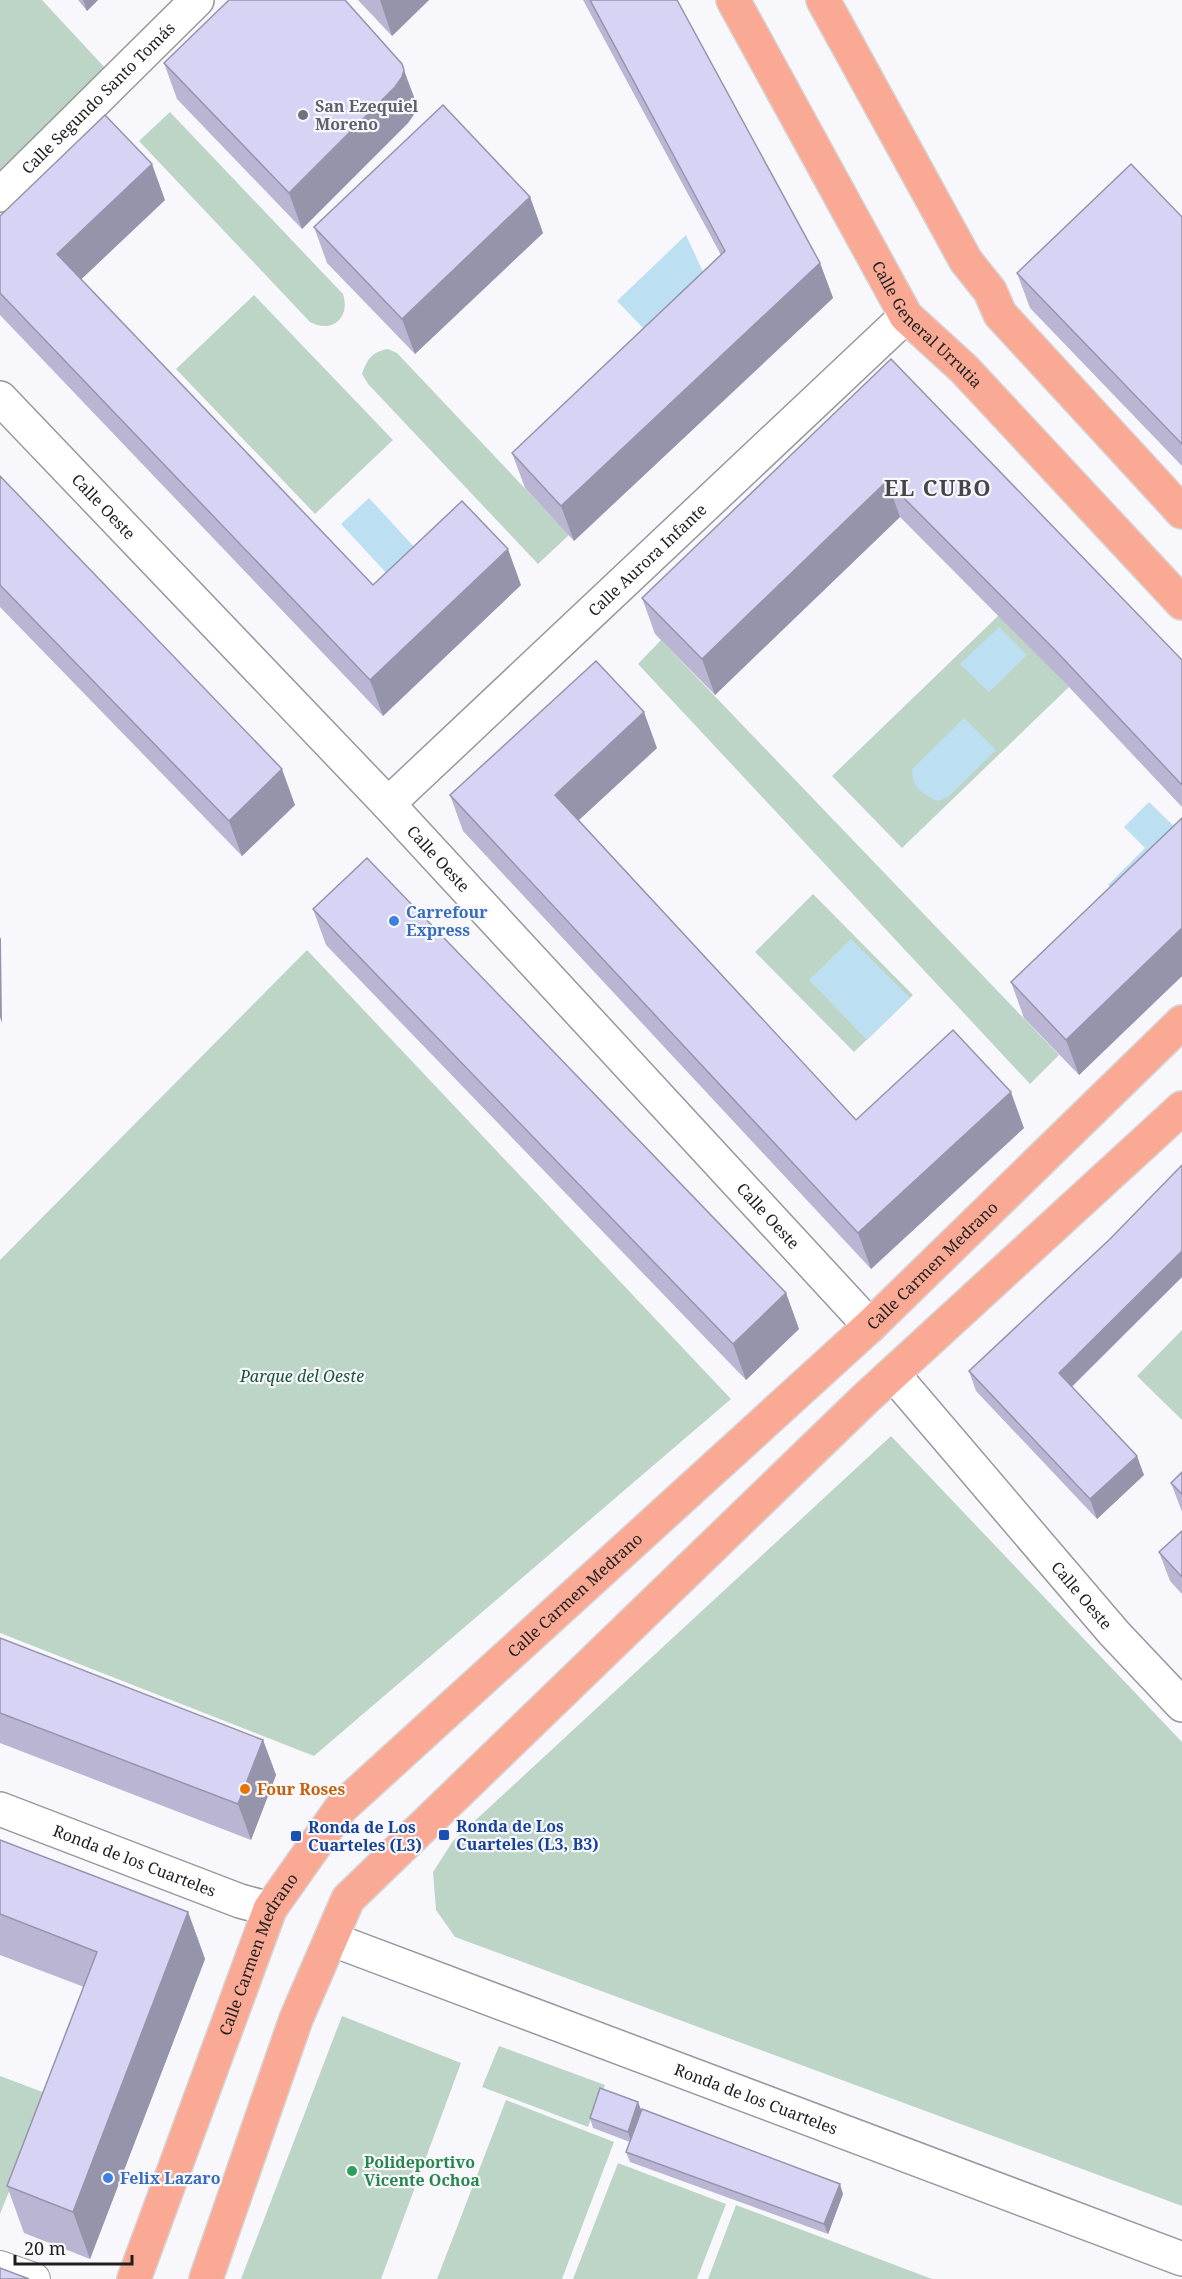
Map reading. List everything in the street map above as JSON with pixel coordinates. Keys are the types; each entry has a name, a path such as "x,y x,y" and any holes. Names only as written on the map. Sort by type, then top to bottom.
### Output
{"main road":[{"name":"Calle General Urrutia","path":"733,0 906,316 964,369 1182,603"},
{"path":"823,0 966,261 990,291 1000,314 1182,513"},
{"name":"Calle Carmen Medrano","path":"134,2279 270,1909 341,1808 870,1326 1182,1022"},
{"path":"206,2279 296,2019 348,1899 893,1374 1182,1108"}],"street":[{"name":"Calle Segundo Santo Tomás","path":"0,195 197,0"},
{"name":"Calle Aurora Infante","path":"388,804 906,316"},
{"name":"Calle Oeste","path":"0,398 388,804 870,1326"},
{"name":"Calle Oeste","path":"893,1374 1114,1633 1182,1705"},
{"name":"Ronda de los Cuarteles","path":"0,1809 229,1896 270,1909"},
{"name":"Ronda de los Cuarteles","path":"331,1939 1182,2259"},
{"path":"0,2267 34,2279"}],"green space":[{"path":"0,0 42,0 107,70 0,172"},
{"path":"170,112 343,294 344,310 337,322 325,326 310,322 139,141"},
{"path":"254,295 393,440 315,514 176,369"},
{"path":"388,349 397,353 569,535 538,564 368,384 362,374 366,364 374,354"},
{"path":"999,615 1069,687 902,848 832,776"},
{"path":"661,640 1059,1055 1030,1084 638,664"},
{"path":"813,894 913,995 854,1052 755,952"},
{"name":"Parque del Oeste","path":"307,950 731,1399 314,1756 0,1633 0,1260"},
{"path":"1182,1330 1182,1420 1137,1376"},
{"path":"891,1436 1182,1742 1182,2206 455,1937 436,1910 433,1872 453,1841"},
{"name":"Polideportivo Vicente Ochoa","path":"342,2016 461,2063 381,2279 241,2279"},
{"path":"499,2046 605,2085 588,2127 482,2087"},
{"path":"0,2076 48,2094 0,2214"},
{"path":"506,2100 614,2142 562,2279 437,2279"},
{"path":"618,2163 726,2204 697,2279 573,2279"},
{"path":"736,2205 932,2279 708,2279"}],"water":[{"path":"686,235 704,274 645,330 617,301"},
{"path":"369,498 417,550 389,576 341,524"},
{"path":"999,627 1027,655 989,692 960,664"},
{"path":"964,718 996,750 948,797 938,801 919,789 914,781 912,769"},
{"path":"1149,802 1182,834 1129,905 1108,885 1145,848 1124,827"},
{"path":"851,939 910,998 867,1040 809,980"}],"building":[{"name":"San Ezequiel Moreno","path":"229,0 345,0 402,64 404,70 395,87 289,193 164,63"},
{"path":"590,0 677,0 820,263 561,506 512,453 725,251"},
{"path":"443,105 530,197 402,319 314,227"},
{"path":"105,115 152,164 57,254 373,585 462,501 508,549 370,680 0,293 0,216"},
{"path":"1131,164 1182,217 1182,444 1017,273"},
{"path":"891,359 1182,660 1182,785 1056,651 887,481 702,659 642,598"},
{"path":"0,476 282,769 229,821 0,585"},
{"path":"596,661 644,712 555,795 856,1120 953,1030 1011,1092 858,1233 450,795"},
{"path":"1182,818 1182,928 1066,1040 1011,982"},
{"path":"367,858 786,1293 733,1344 313,909"},
{"path":"1182,1165 1182,1251 1059,1373 1137,1456 1090,1499 969,1371 1110,1239"},
{"path":"1182,1472 1182,1494 1171,1483"},
{"path":"1182,1531 1182,1577 1159,1552"},
{"path":"0,1638 263,1740 238,1804 0,1713"},
{"path":"0,1840 188,1912 73,2212 7,2186 97,1952 0,1914"},
{"path":"600,2088 638,2102 628,2132 590,2118"},
{"path":"642,2109 840,2184 824,2224 626,2152"},
{"path":"0,2268 29,2279 0,2279"}],"place":[{"name":"San Ezequiel Moreno","path":"303,115"},
{"name":"Carrefour Express","path":"394,921"},
{"name":"Four Roses","path":"245,1789"},
{"name":"Ronda de Los Cuarteles (L3, B3)","path":"444,1835"},
{"name":"Ronda de Los Cuarteles (L3)","path":"296,1836"},
{"name":"Polideportivo Vicente Ochoa","path":"352,2171"},
{"name":"Felix Lazaro","path":"108,2178"}],"district":[{"name":"EL CUBO","path":"938,487"}]}
